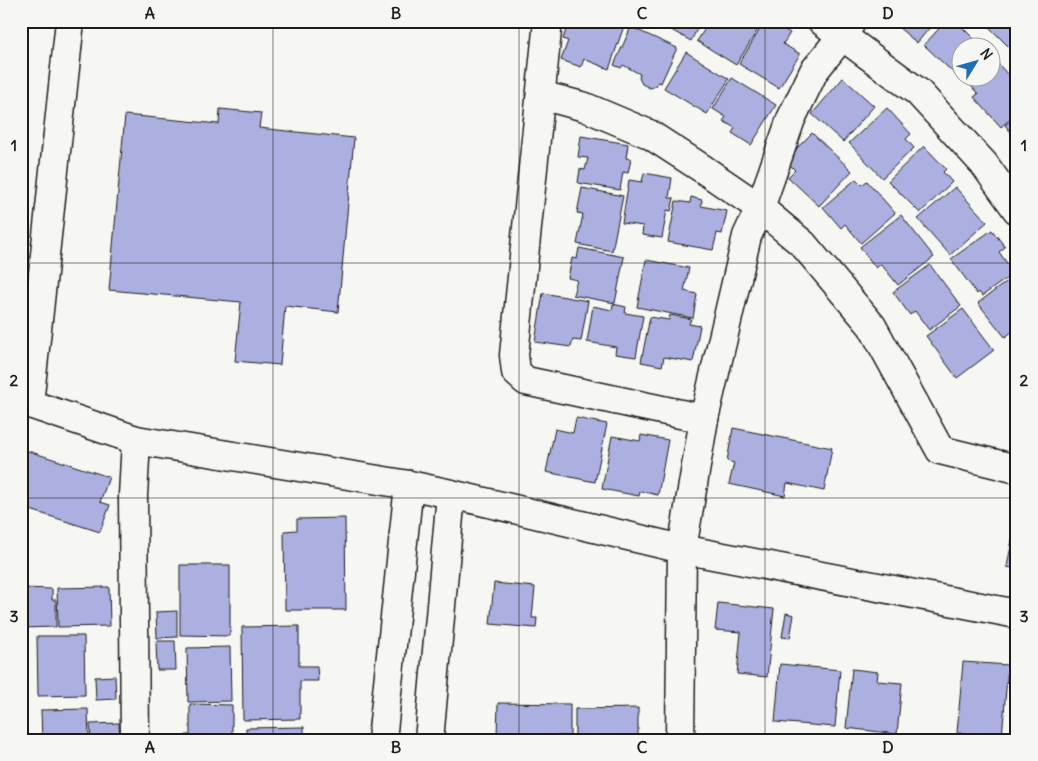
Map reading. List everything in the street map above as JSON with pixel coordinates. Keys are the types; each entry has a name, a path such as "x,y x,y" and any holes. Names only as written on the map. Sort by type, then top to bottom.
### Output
{"street":[{"path":"70,21 25,403 136,440 409,485 682,549 1017,614"},
{"path":"548,21 514,355 516,372 526,380 704,419"},
{"path":"680,740 682,549 704,419 747,236 760,208 791,119 839,26 918,92 984,164 1017,210"},
{"path":"541,95 585,107 649,134 760,208 803,244 872,326 940,450 1017,469"},
{"path":"135,740 133,496 136,440"},
{"path":"382,740 409,485"},
{"path":"430,740 451,494"}],"building":[{"path":"569,21 610,21 624,26 609,69 584,59 581,67 561,60 568,41 563,39"},
{"path":"655,21 701,21 691,41"},
{"path":"710,21 763,21 736,65 697,41"},
{"path":"765,21 770,21 790,33 783,44 800,54 779,88 739,64"},
{"path":"891,21 935,21 917,43"},
{"path":"946,21 956,21 973,38 950,38 950,70 924,45"},
{"path":"983,21 1017,21 1017,39 1009,47"},
{"path":"631,27 677,48 661,83 658,82 656,86 650,88 642,84 639,78 640,74 623,65 621,68 614,65"},
{"path":"686,52 729,79 707,114 664,88"},
{"path":"1000,66 1017,85 1017,113 1001,127 974,97 978,94 973,88 1000,88"},
{"path":"732,78 776,105 751,145 732,133 735,128 723,121 726,117 713,109"},
{"path":"843,78 874,106 843,142 812,114"},
{"path":"887,108 911,134 906,139 914,148 882,178 849,143"},
{"path":"220,109 261,113 259,128 354,138 338,312 285,306 280,365 235,361 241,302 109,290 125,115 219,124"},
{"path":"1017,116 1017,140 1005,125"},
{"path":"812,133 852,171 819,206 788,177 795,170 785,160"},
{"path":"581,136 628,144 626,158 631,159 628,173 623,172 620,190 578,183 580,169 585,170 588,158 578,157"},
{"path":"924,146 946,169 943,172 952,182 920,213 888,181"},
{"path":"644,173 672,178 669,198 674,198 671,211 667,210 662,238 642,235 643,226 622,223 629,180 642,182"},
{"path":"856,179 862,185 867,181 895,213 861,243 845,224 841,228 823,207"},
{"path":"955,187 987,222 950,255 918,219"},
{"path":"582,188 623,196 612,251 577,244 583,214 577,213"},
{"path":"691,197 702,200 701,206 727,211 722,234 717,233 713,250 668,242 676,201 690,203"},
{"path":"901,215 934,257 898,285 881,264 876,268 860,247"},
{"path":"992,230 1005,247 999,252 1014,273 982,296 979,292 977,294 951,259"},
{"path":"579,248 624,257 615,303 573,295 577,280 568,278 572,258 577,259"},
{"path":"646,260 689,268 684,291 697,294 693,318 637,307"},
{"path":"930,265 961,306 929,330 915,311 910,315 893,292"},
{"path":"1017,274 1017,328 1005,337 978,303"},
{"path":"543,293 588,301 581,341 573,340 571,347 535,342"},
{"path":"613,304 626,307 625,313 643,316 636,357 615,354 616,347 587,342 593,306 612,310"},
{"path":"963,309 994,350 957,378 926,336"},
{"path":"670,315 691,319 689,324 700,326 693,362 664,357 662,366 641,362 650,317 669,320"},
{"path":"576,418 607,424 595,482 546,472 555,429 573,433"},
{"path":"733,428 832,448 824,491 787,483 785,496 729,484 734,463 727,461"},
{"path":"641,435 668,440 658,495 640,491 639,496 602,489 612,436 640,441"},
{"path":"25,450 109,477 100,502 110,505 100,532 21,507 21,462"},
{"path":"345,518 346,610 285,610 284,531 297,530 297,519"},
{"path":"1017,518 1017,569 1007,567"},
{"path":"180,565 230,565 230,636 180,635"},
{"path":"494,583 535,587 532,618 537,618 536,628 490,624"},
{"path":"109,587 110,626 58,627 57,588"},
{"path":"21,588 52,589 52,600 56,600 56,627 21,628"},
{"path":"718,603 774,609 767,677 737,674 741,632 715,630"},
{"path":"177,611 177,637 157,638 156,612"},
{"path":"786,613 794,615 790,638 782,637"},
{"path":"299,626 299,666 317,666 318,681 300,681 300,719 243,720 242,627"},
{"path":"21,629 27,629 27,648 21,648"},
{"path":"37,636 84,636 85,695 38,696"},
{"path":"156,641 175,641 176,670 157,670"},
{"path":"230,647 231,701 188,702 187,648"},
{"path":"963,662 1008,665 1002,737 957,733"},
{"path":"780,664 840,670 835,727 775,722"},
{"path":"852,669 878,672 877,681 902,683 897,734 846,728"},
{"path":"115,676 116,699 96,700 95,677"},
{"path":"498,703 570,704 570,736 497,735"},
{"path":"190,704 232,705 232,740 186,740 186,735 190,735"},
{"path":"638,708 638,740 575,740 575,709"},
{"path":"88,709 89,740 42,740 41,710"},
{"path":"119,723 120,740 91,740 90,724"},
{"path":"304,727 304,740 246,740 246,728"}]}
